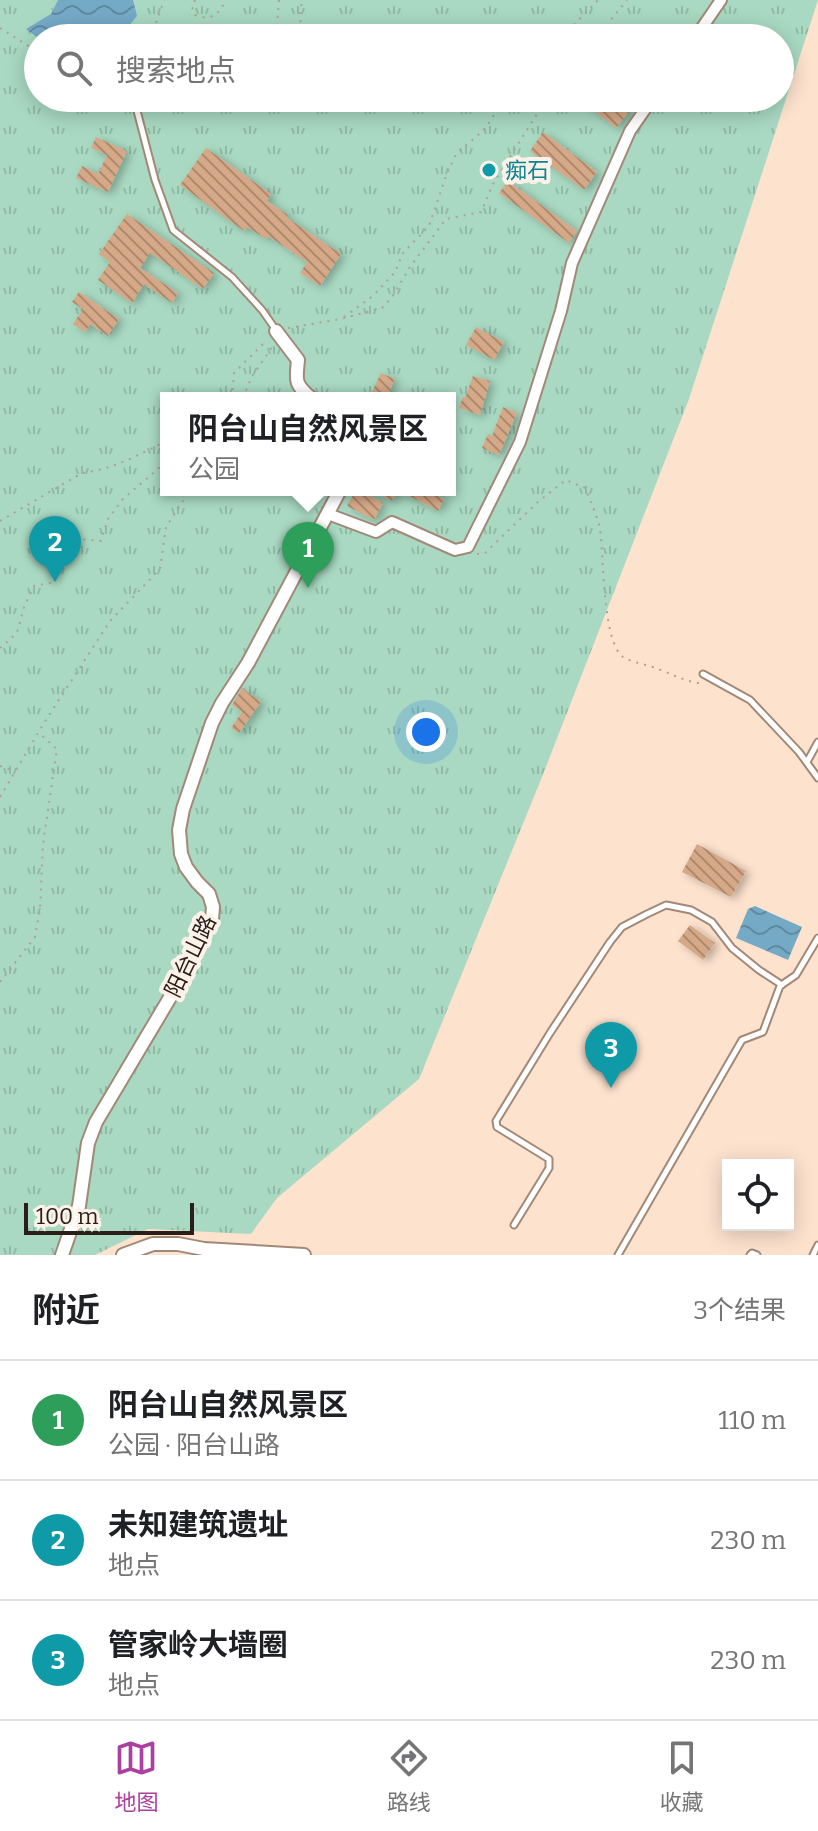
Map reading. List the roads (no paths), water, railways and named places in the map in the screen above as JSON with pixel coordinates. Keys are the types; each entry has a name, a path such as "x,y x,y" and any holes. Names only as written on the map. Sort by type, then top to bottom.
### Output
{"street":[{"path":"705,24 721,0"},
{"path":"328,514 376,532 392,522 455,550 468,547 520,442 561,311 572,263 630,131 643,112"},
{"path":"279,335 298,360 296,380 304,392"},
{"name":"阳台山路","path":"62,1255 79,1206 88,1143 96,1122 181,979 212,919 213,907 209,894 186,867 181,854 179,830 212,723 248,663 337,496"},
{"path":"123,1255 153,1244 178,1244 204,1249 304,1255"}],"lane":[{"path":"137,112 155,180 173,230 232,277 262,310 279,335"},
{"path":"703,674 750,700 799,752 818,778"},
{"path":"807,762 818,742"},
{"path":"514,1225 549,1168 549,1159 497,1127 496,1121 622,927 666,905 691,910 712,922 732,948 782,985"},
{"path":"618,1255 742,1040 763,1032 782,985 796,975 818,938"},
{"path":"813,1255 818,1245"},
{"path":"750,1255 757,1255"}],"water":[{"path":"58,0 133,0 137,16 130,24 34,24 51,14"},
{"path":"755,906 802,927 788,960 736,938 748,909"}],"place":[{"name":"痴石","path":"489,170"},
{"name":"未知建筑遗址","path":"55,582"},
{"name":"阳台山自然风景区","path":"308,588"},
{"name":"管家岭大墙圈","path":"611,1088"}]}
